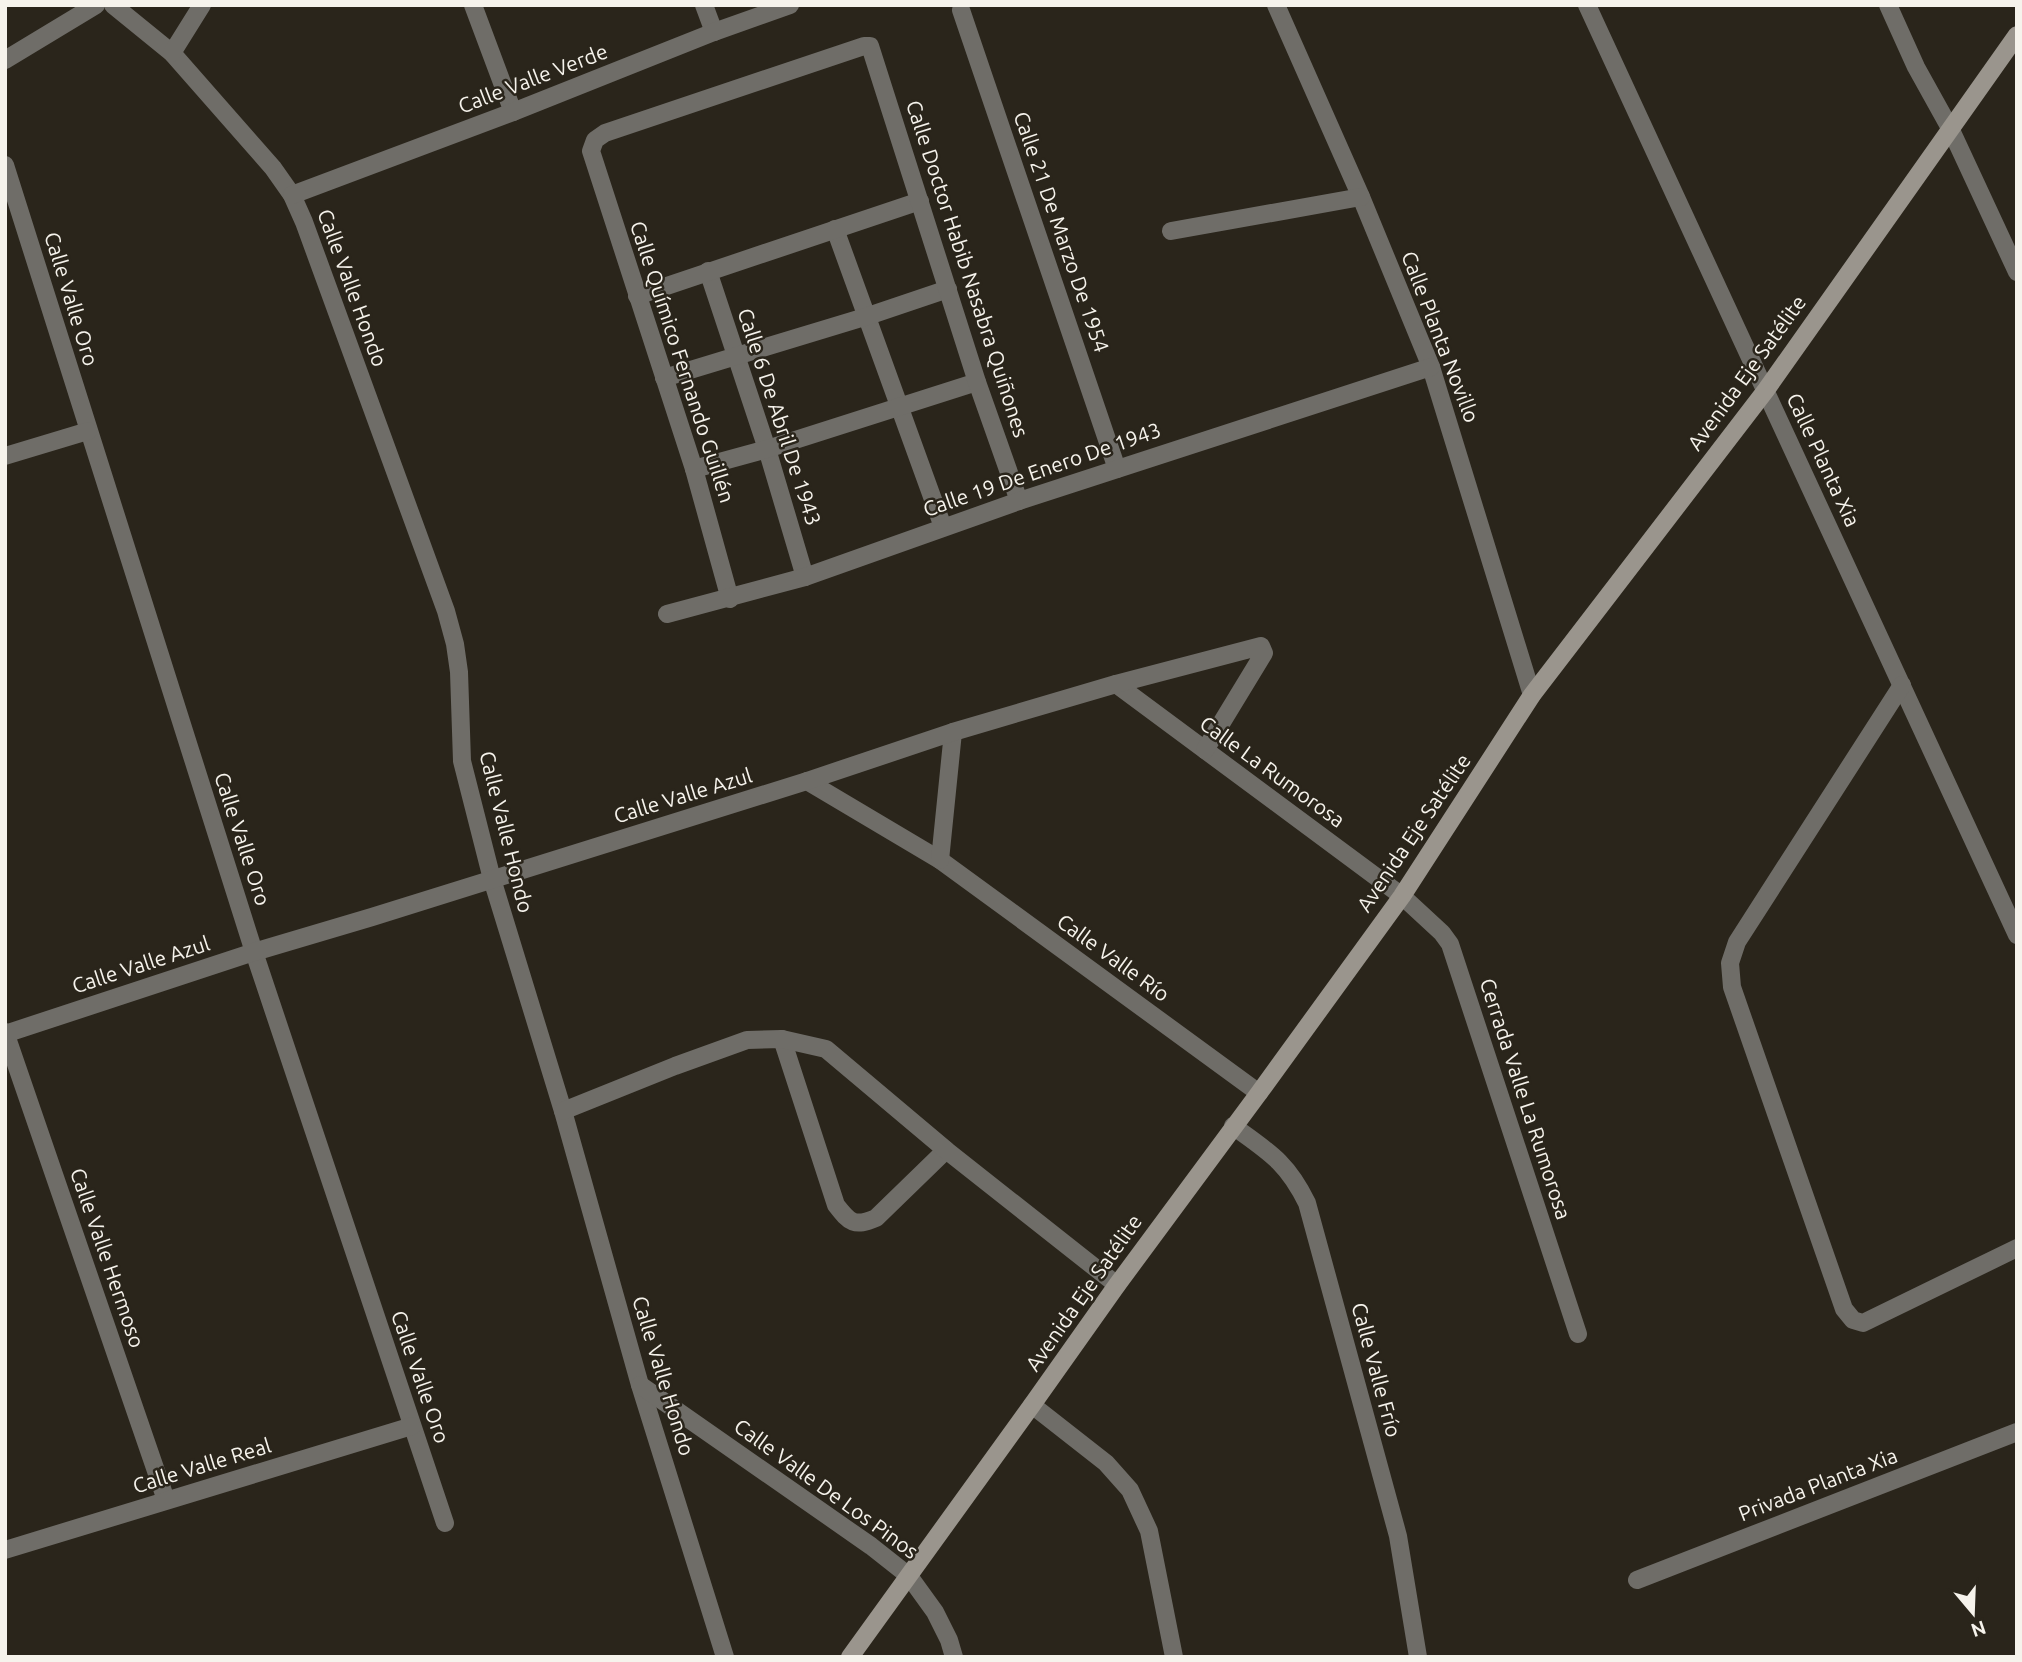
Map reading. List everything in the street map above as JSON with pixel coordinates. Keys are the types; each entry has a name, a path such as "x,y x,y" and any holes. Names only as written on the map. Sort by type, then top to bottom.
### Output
{"street":[{"path":"5,60 96,5"},
{"name":"Calle Valle Hondo","path":"113,5 172,53 273,168 292,195 304,222 446,611 460,672 462,761 492,879 563,1111 640,1385 725,1657"},
{"path":"172,53 202,5"},
{"path":"473,5 513,112"},
{"path":"704,5 714,32"},
{"name":"Calle Valle Verde","path":"292,195 790,5"},
{"name":"Calle Planta Novillo","path":"1276,5 1361,197 1431,367 1532,695"},
{"name":"Calle Planta Xia","path":"1587,5 2017,935"},
{"path":"1888,5 1916,67 1951,130 2017,272"},
{"name":"Calle 21 De Marzo De 1954","path":"961,10 1117,469"},
{"name":"Avenida Eje Satélite","path":"850,1657 1116,1285 1402,896 1532,695 1766,390 2017,35"},
{"name":"Calle Químico Fernando Guillén","path":"730,599 694,470 591,151 595,140 605,133 864,46 870,46 872,51"},
{"name":"Calle Doctor Habib Nasabra Quiñones","path":"872,51 977,382 1019,501"},
{"name":"Calle Valle Oro","path":"5,165 254,952 445,1524"},
{"path":"1171,231 1361,197"},
{"path":"637,296 920,201"},
{"path":"835,229 943,527"},
{"name":"Calle 6 De Abril De 1943","path":"708,271 806,577"},
{"path":"664,378 948,289"},
{"name":"Calle 19 De Enero De 1943","path":"667,614 806,577 1019,501 1431,367"},
{"path":"694,470 977,382"},
{"path":"5,456 88,430"},
{"name":"Calle Valle Azul","path":"5,1033 254,952 807,781 953,732 1116,684 1261,646 1264,653 1205,750"},
{"name":"Calle La Rumorosa","path":"1116,684 1402,896"},
{"path":"1902,685 1737,942 1730,963 1732,987 1844,1309 1853,1320 1863,1323 2017,1248"},
{"path":"940,860 953,732"},
{"name":"Calle Valle Río","path":"807,781 940,860 1259,1093"},
{"name":"Cerrada Valle La Rumorosa","path":"1402,896 1442,933 1450,944 1578,1334"},
{"name":"Calle Valle Hermoso","path":"5,1033 166,1500"},
{"path":"782,1039 836,1205 848,1220 861,1224 876,1218 946,1150"},
{"path":"563,1111 747,1040 782,1039 826,1049 946,1150 1116,1285"},
{"name":"Calle Valle Frío","path":"1233,1126 1277,1157 1296,1180 1307,1203 1398,1536 1418,1657"},
{"name":"Calle Valle De Los Pinos","path":"640,1385 871,1546 909,1576 935,1612 954,1657"},
{"path":"1032,1405 1106,1463 1130,1490 1149,1531 1174,1657"},
{"name":"Calle Valle Real","path":"5,1550 412,1426"},
{"name":"Privada Planta Xia","path":"1637,1580 2017,1433"}]}
